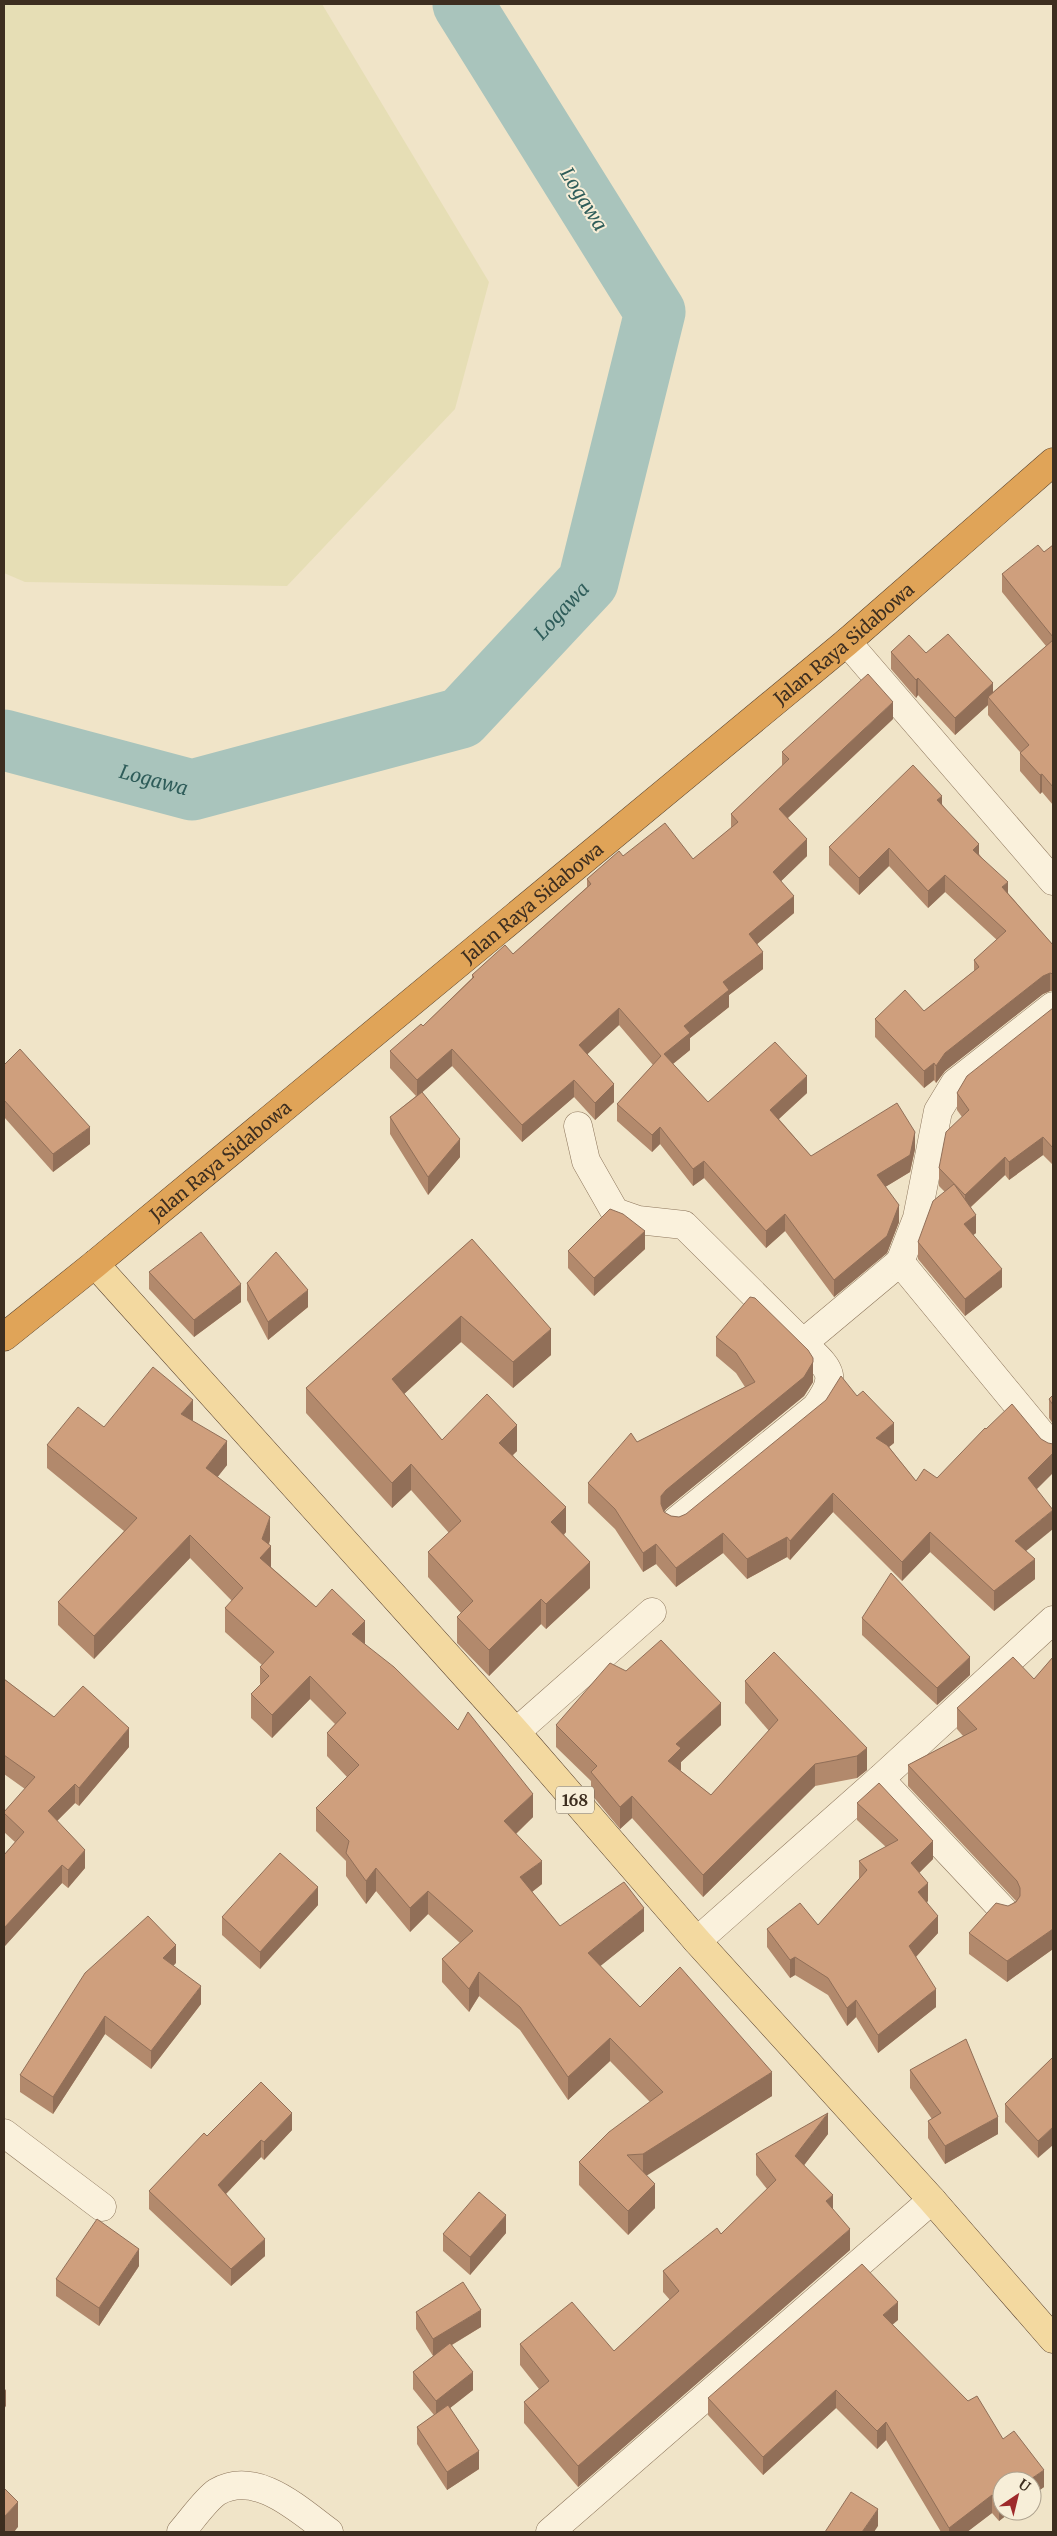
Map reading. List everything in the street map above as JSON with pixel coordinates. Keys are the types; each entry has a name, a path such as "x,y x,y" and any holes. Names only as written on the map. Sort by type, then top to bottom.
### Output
{"highway":[{"name":"Jalan Raya Sidabowa","path":"4,1337 95,1264 847,642 1053,462"}],"main road":[{"name":"168","path":"95,1264 516,1732 697,1941 932,2200 1053,2339"}],"street":[{"path":"847,642 1053,881"},
{"path":"803,1344 900,1262 917,1218 938,1111 955,1083 1053,1006"},
{"path":"578,1126 586,1161 615,1212 638,1220 684,1225 826,1367 830,1382 828,1390 816,1407 676,1522"},
{"path":"900,1262 1053,1448"},
{"path":"516,1732 652,1612"},
{"path":"697,1941 880,1779 1053,1620"},
{"path":"880,1779 1005,1912"},
{"path":"4,2133 102,2208"},
{"path":"550,2532 932,2200"},
{"path":"181,2532 216,2492 241,2484 280,2496 329,2532"}],"shaded area":[{"path":"4,4 322,4 489,282 455,409 287,586 25,582 4,573"}],"building":[{"path":"1038,545 1044,552 1053,545 1053,637 1002,574"},
{"path":"948,634 993,683 955,718 918,678 916,680 891,652 909,635 926,653"},
{"path":"1053,640 1053,787 1020,753 1029,745 988,697"},
{"path":"868,674 893,702 779,809 807,839 773,872 794,896 749,934 763,952 723,982 729,990 684,1026 690,1033 664,1054 708,1102 775,1042 807,1076 770,1110 811,1156 897,1103 915,1132 910,1155 877,1175 899,1205 887,1236 834,1280 785,1214 766,1231 704,1161 693,1169 660,1127 652,1135 617,1104 661,1056 619,1008 579,1045 614,1084 595,1103 574,1080 522,1125 452,1049 417,1080 390,1051 421,1024 423,1026 474,977 472,975 505,945 513,954 591,884 587,879 619,851 623,856 665,823 693,859 738,822 731,814 789,759 782,752"},
{"path":"913,765 942,796 937,800 979,844 973,850 1008,882 1002,887 1053,945 1053,974 1050,973 1043,976 945,1053 936,1066 934,1063 924,1071 875,1019 905,990 924,1011 979,967 974,960 1006,931 945,875 928,891 889,848 859,878 829,847"},
{"path":"1053,1008 1053,1148 1043,1137 1009,1162 1005,1157 965,1195 939,1168 946,1132 969,1110 957,1093 967,1076"},
{"path":"20,1049 90,1127 53,1154 4,1100 4,1065"},
{"path":"422,1092 460,1139 428,1177 390,1117"},
{"path":"954,1184 976,1215 964,1224 1002,1269 965,1299 918,1242 933,1201"},
{"path":"610,1209 623,1214 645,1231 594,1278 568,1251"},
{"path":"201,1232 241,1284 194,1320 149,1272"},
{"path":"472,1239 551,1329 513,1362 461,1316 392,1379 442,1440 487,1394 517,1425 499,1443 566,1507 551,1522 590,1562 546,1604 541,1599 489,1650 457,1617 473,1601 428,1552 461,1521 411,1464 392,1483 306,1388"},
{"path":"276,1252 308,1290 268,1322 247,1283"},
{"path":"750,1297 755,1298 808,1350 813,1358 813,1362 804,1377 666,1490 661,1496 664,1512 671,1516 679,1517 686,1514 826,1400 841,1376 857,1396 863,1391 894,1423 876,1438 887,1445 916,1481 924,1469 937,1478 985,1428 1012,1404 1041,1439 1053,1444 1053,1453 1028,1478 1053,1510 1015,1541 1035,1559 994,1591 930,1532 902,1562 833,1493 790,1541 787,1537 747,1559 723,1533 676,1568 656,1544 643,1553 615,1509 588,1483 631,1433 637,1442 755,1382 736,1353 716,1337"},
{"path":"153,1367 193,1400 181,1414 227,1441 206,1468 270,1517 262,1539 271,1546 260,1558 316,1607 332,1589 365,1621 352,1634 394,1667 458,1730 468,1712 533,1794 504,1821 542,1861 520,1877 560,1926 624,1882 644,1908 588,1953 640,2007 680,1967 772,2072 643,2154 627,2155 655,2184 628,2211 579,2162 609,2132 663,2092 610,2038 568,2077 520,2007 479,1972 469,1989 442,1959 473,1931 428,1891 410,1908 376,1868 366,1881 346,1853 349,1841 316,1808 359,1765 327,1733 346,1713 310,1676 272,1715 251,1694 269,1676 260,1667 274,1652 225,1608 243,1588 190,1535 94,1636 58,1602 137,1518 47,1445 78,1407 104,1427"},
{"path":"1053,1395 1053,1405 1049,1399"},
{"path":"891,1573 970,1657 937,1688 862,1618"},
{"path":"661,1640 721,1703 676,1744 681,1748 668,1761 711,1795 778,1720 745,1681 774,1652 867,1748 857,1756 815,1764 703,1875 632,1796 620,1807 591,1772 597,1766 556,1725 610,1663 626,1671"},
{"path":"1013,1657 1034,1679 1053,1657 1053,1929 1007,1961 969,1933 996,1903 1008,1906 1016,1902 1020,1896 1020,1888 1017,1881 908,1765 977,1729 957,1708"},
{"path":"4,1679 54,1717 83,1686 129,1728 79,1788 75,1784 48,1811 85,1850 68,1870 62,1865 4,1928 4,1855 24,1832 4,1812 35,1777 4,1755"},
{"path":"879,1783 933,1841 911,1863 928,1883 918,1892 938,1916 909,1946 936,1989 878,2035 856,2000 847,2008 828,1978 795,1957 790,1960 767,1929 800,1903 818,1925 867,1870 859,1861 898,1840 857,1803"},
{"path":"280,1853 318,1887 260,1952 222,1917"},
{"path":"148,1916 176,1945 163,1958 201,1986 151,2051 105,2016 53,2097 20,2075 85,1973"},
{"path":"966,2039 998,2117 945,2146 928,2121 941,2113 910,2070"},
{"path":"1053,2057 1053,2127 1038,2141 1005,2104"},
{"path":"261,2082 292,2113 264,2142 261,2140 218,2185 265,2239 231,2269 149,2191 204,2133 207,2136"},
{"path":"828,2113 795,2156 833,2195 826,2201 850,2229 578,2466 524,2402 549,2381 520,2344 572,2302 614,2351 679,2291 663,2271 717,2228 721,2234 776,2180 756,2154"},
{"path":"479,2192 506,2215 470,2257 443,2234"},
{"path":"97,2219 139,2249 99,2308 56,2279"},
{"path":"862,2264 898,2302 883,2315 968,2401 977,2396 1003,2439 1014,2431 1044,2470 992,2471 992,2495 949,2528 886,2422 877,2431 836,2390 763,2457 708,2398"},
{"path":"463,2282 481,2310 433,2339 416,2312"},
{"path":"450,2343 473,2372 436,2401 413,2372"},
{"path":"448,2405 479,2451 447,2472 417,2427"},
{"path":"4,2488 18,2502 4,2517"},
{"path":"851,2492 878,2509 862,2532 825,2532"}],"waterway":[{"name":"Logawa","path":"4,740 192,790 461,718 588,582 655,312 463,4"}]}
